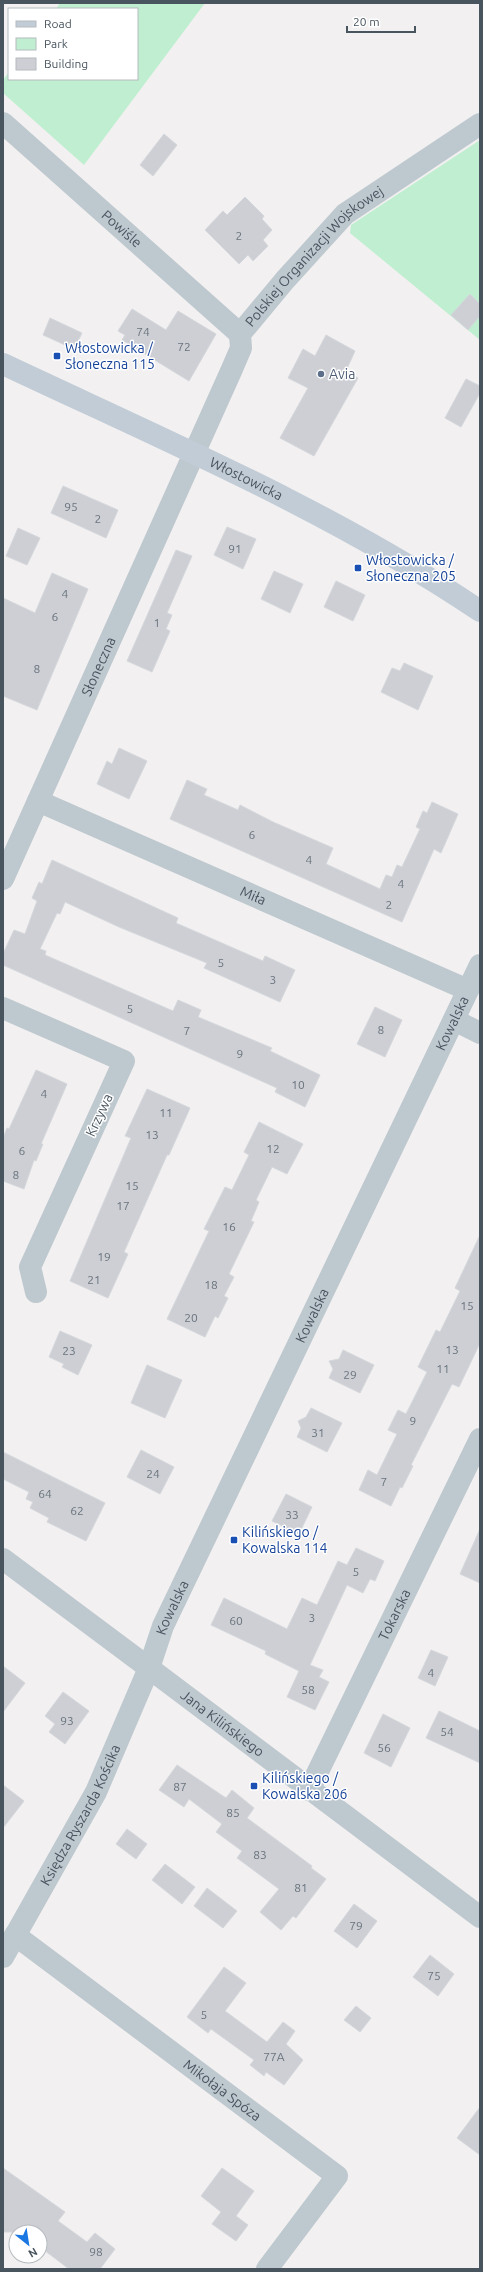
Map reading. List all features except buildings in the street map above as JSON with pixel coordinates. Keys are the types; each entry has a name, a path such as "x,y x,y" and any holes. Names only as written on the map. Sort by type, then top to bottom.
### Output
{"main road":[{"name":"Włostowicka","path":"3,364 193,454 404,562 480,611"}],"street":[{"name":"Powiśle","path":"3,123 240,334"},
{"name":"Polskiej Organizacji Wojskowej","path":"193,454 240,348 240,334 285,280 345,214 480,124"},
{"name":"Słoneczna","path":"3,879 193,454"},
{"name":"Miła","path":"38,801 468,990"},
{"name":"Kowalska","path":"149,1668 163,1626 480,965"},
{"name":"Krzywa","path":"3,1008 124,1061 30,1267 36,1292"},
{"path":"454,1020 480,1033"},
{"name":"Tokarska","path":"309,1790 480,1439"},
{"name":"Jana Kilińskiego","path":"3,1559 480,1917"},
{"name":"Księdza Ryszarda Kościka","path":"3,1958 96,1792 149,1668"},
{"name":"Mikołaja Spóza","path":"15,1935 337,2176 267,2269"}],"green space":[{"path":"60,3 205,3 84,165 3,93 3,80 8,73 8,80 138,80 138,8 57,8"},
{"path":"480,140 480,340 350,233 351,225"}],"place":[{"name":"Włostowicka / Słoneczna 115","path":"57,356"},
{"name":"Avia","path":"321,374"},
{"name":"Włostowicka / Słoneczna 205","path":"358,568"},
{"name":"Kilińskiego / Kowalska 114","path":"234,1540"},
{"name":"Kilińskiego / Kowalska 206","path":"254,1786"}]}
